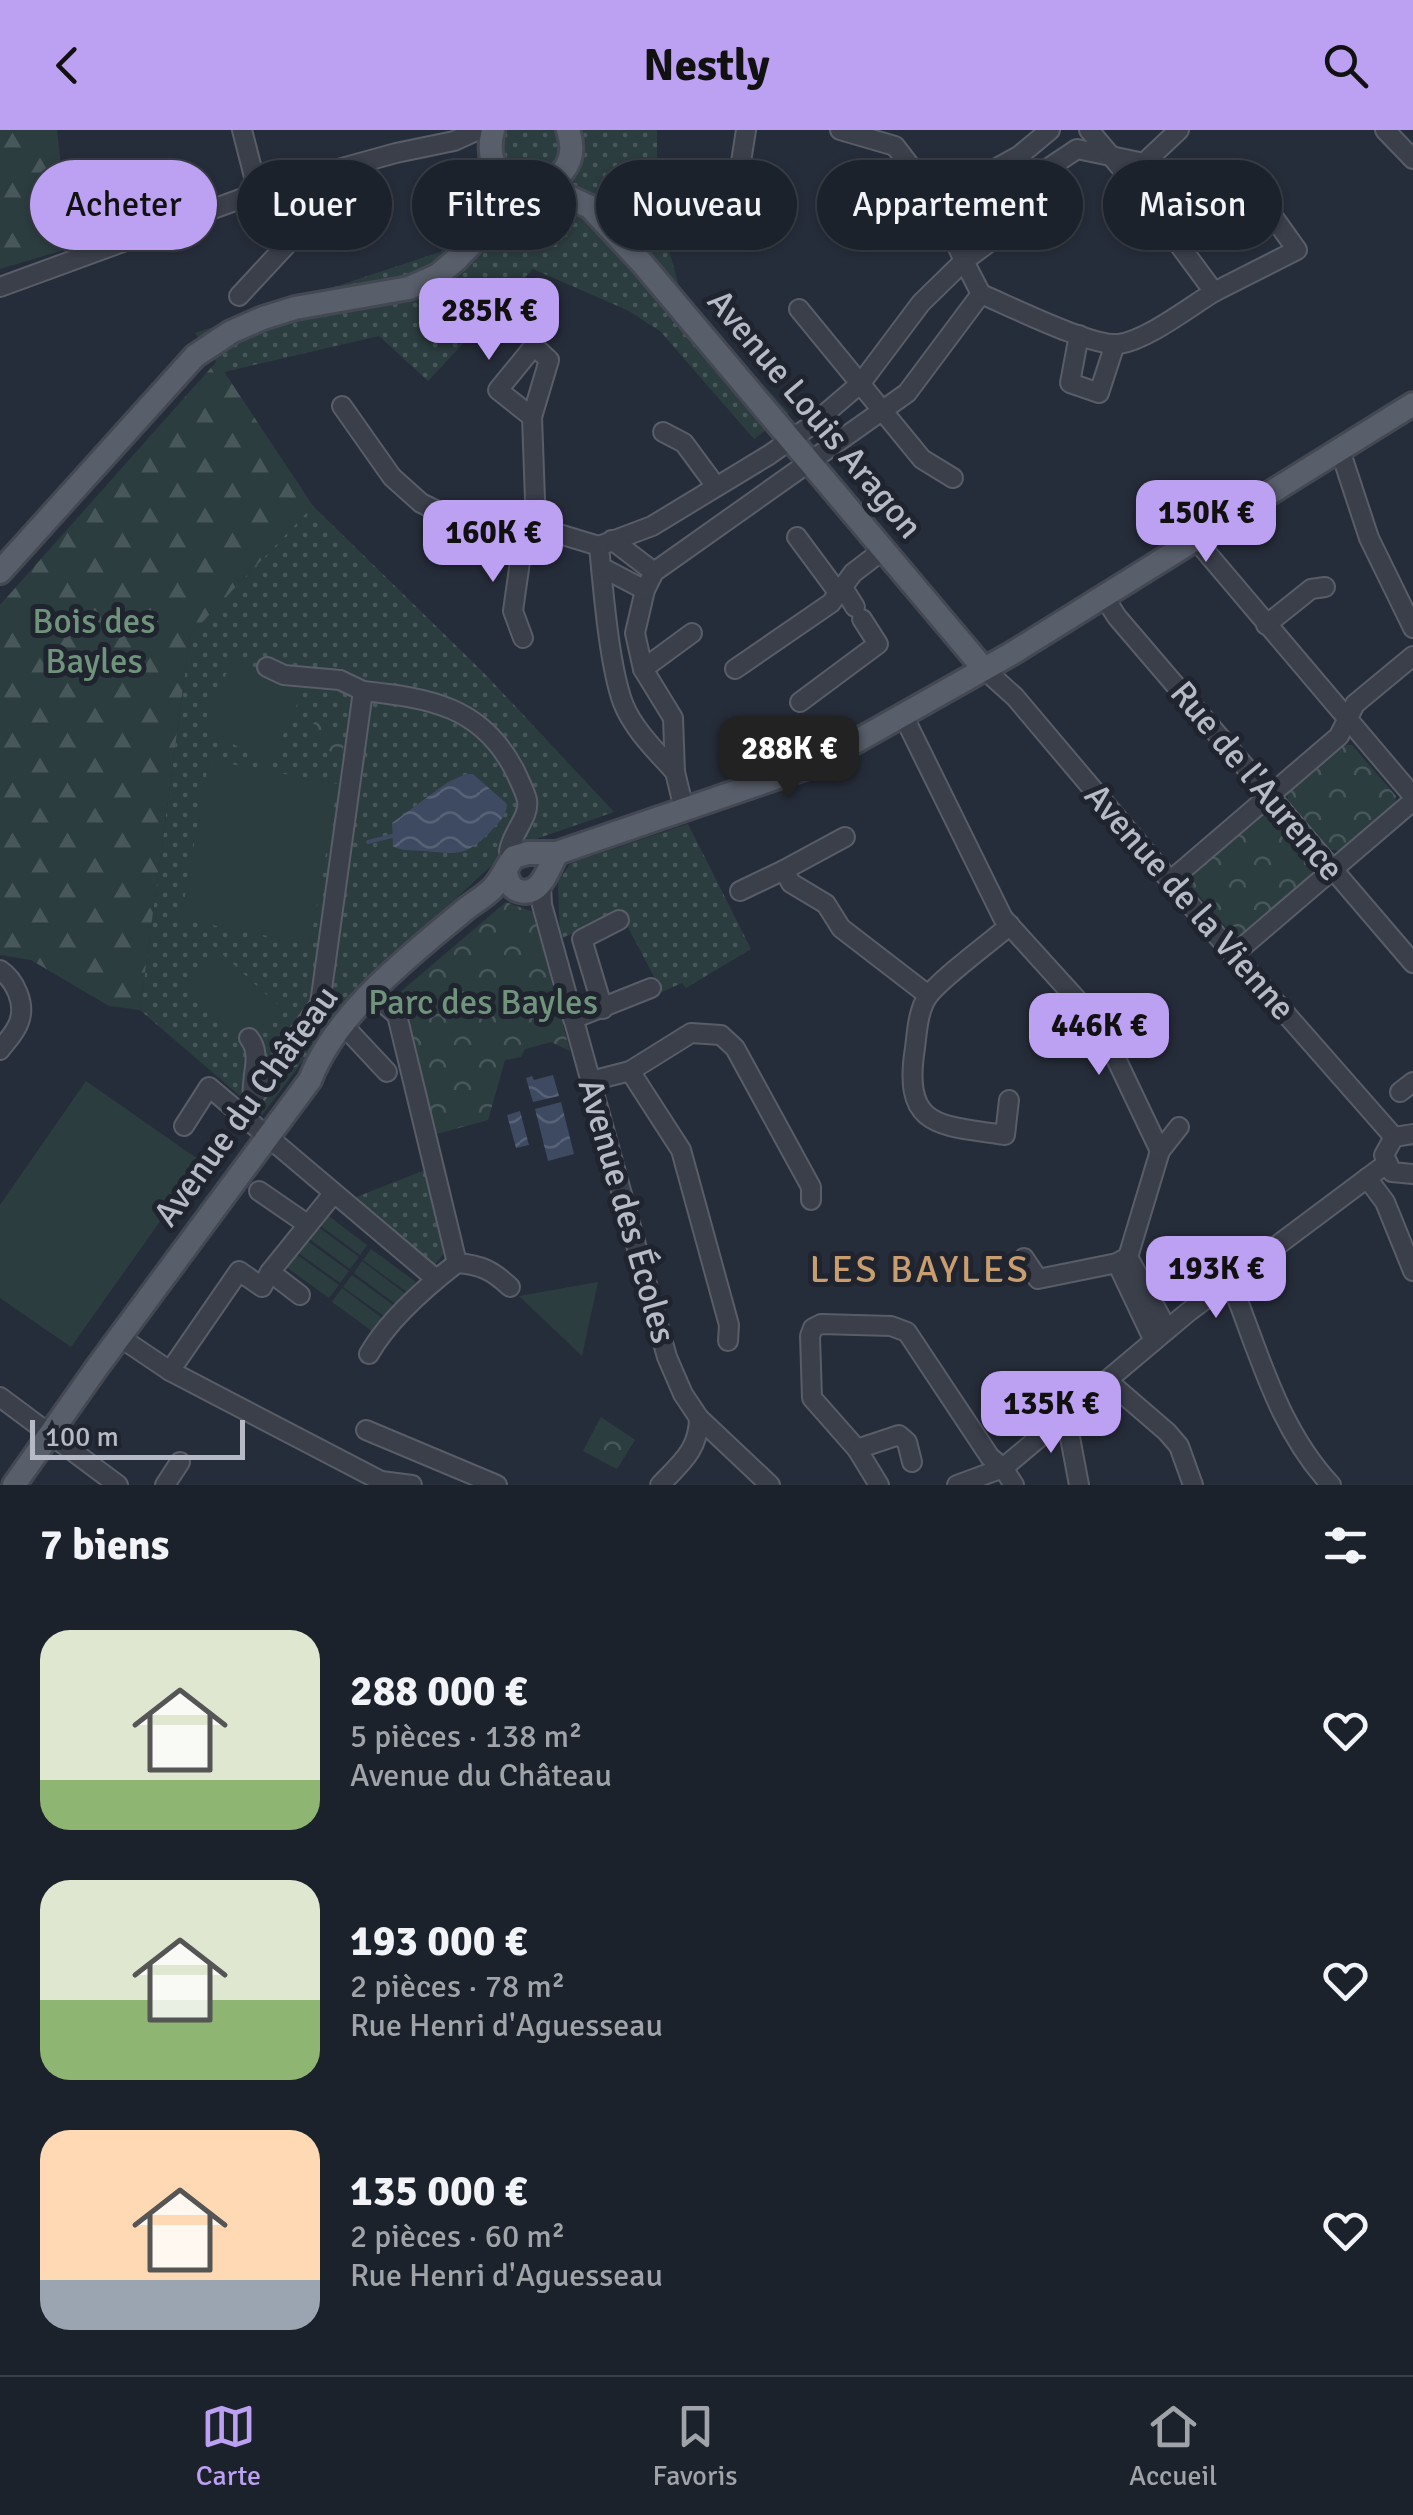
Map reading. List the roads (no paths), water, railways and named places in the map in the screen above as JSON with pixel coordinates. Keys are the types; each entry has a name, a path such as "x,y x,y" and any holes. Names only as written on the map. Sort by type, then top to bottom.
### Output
{"main road":[{"path":"493,130 496,160"},
{"name":"Avenue Louis Aragon","path":"574,141 590,207"},
{"name":"Avenue Louis Aragon","path":"576,202 590,207 696,324 789,441 984,669"},
{"path":"0,572 195,356 208,347 231,332 279,313 408,288 438,275 465,250"},
{"name":"Avenue du Château","path":"14,1485 310,1080 318,1059 371,993 465,909 527,877 684,809 805,768 984,669 1413,404"}],"street":[{"path":"242,130 250,160"},
{"path":"373,160 454,141 478,130"},
{"path":"741,160 746,130"},
{"path":"840,130 895,146 906,160"},
{"path":"1013,160 1050,130"},
{"path":"1089,130 1214,292"},
{"path":"1060,160 1077,149 1144,164 1179,130"},
{"path":"1384,130 1413,158"},
{"path":"454,141 486,160"},
{"path":"1020,156 1026,160"},
{"path":"0,287 237,200"},
{"path":"959,250 981,294 1079,335 1115,344 1136,339 1214,292 1297,250 1282,229"},
{"path":"239,296 282,250"},
{"path":"606,543 652,526 789,441 861,384 921,304 979,250"},
{"path":"684,809 676,772 673,718 643,669 636,633 645,590 654,572 906,393 981,294"},
{"path":"799,310 922,459 953,478"},
{"path":"1079,335 1070,383 1099,393 1115,344"},
{"path":"342,406 392,476 422,503 452,518 530,526 606,543 654,572"},
{"path":"523,638 513,611 530,526 532,417"},
{"path":"663,432 684,443 715,486"},
{"path":"1340,450 1368,538 1405,588 1413,628"},
{"path":"797,536 859,613 878,644 800,702"},
{"path":"1196,540 1413,798 1233,954"},
{"path":"606,543 601,567 616,676 624,705 650,745 676,772"},
{"path":"735,669 830,604 853,573 883,550"},
{"path":"601,567 645,590"},
{"path":"1266,625 1312,589 1325,587"},
{"name":"Rue de l'Aurence","path":"1104,597 1413,963"},
{"path":"643,669 692,633"},
{"path":"1171,880 1338,736 1355,704 1413,656"},
{"path":"267,667 284,675 340,680 362,698 419,697 447,706 486,733 507,756 528,802 527,814 511,836 509,850 527,877"},
{"name":"Avenue de la Vienne","path":"984,669 1015,697 1394,1136"},
{"path":"241,1115 320,1004 362,698"},
{"path":"903,714 1010,925 1100,1025 1160,1151"},
{"path":"740,891 845,837"},
{"path":"784,870 791,883 826,904 840,928 928,995"},
{"name":"Avenue des Écoles","path":"527,877 592,1081 667,1357 682,1394 699,1418 770,1485"},
{"path":"603,1009 582,939 619,920"},
{"path":"1010,925 928,995 920,1016 910,1080 913,1096 930,1119 944,1126 1005,1136 1010,1100"},
{"path":"0,1050 20,1022 19,995 7,977"},
{"path":"573,1019 651,988"},
{"path":"371,993 397,1015 457,1263"},
{"path":"344,1026 387,1072"},
{"path":"592,1081 630,1071 691,1033 721,1035 735,1048 811,1187 810,1200"},
{"path":"250,1038 256,1059 253,1098"},
{"path":"630,1071 682,1150 729,1325 728,1341"},
{"path":"184,1126 209,1086 436,1280"},
{"path":"1160,1335 1122,1260 1160,1151 1179,1128"},
{"path":"1413,1134 1394,1136 1384,1155 1386,1164 1399,1175 1413,1174"},
{"path":"957,1485 1003,1468 1160,1335 1386,1164"},
{"path":"1366,1178 1385,1202 1413,1271"},
{"path":"258,1191 307,1224"},
{"path":"170,1370 239,1271 262,1287 333,1194"},
{"path":"1024,1258 1038,1278 1122,1260"},
{"path":"368,1354 436,1280 457,1263 482,1265 510,1287"},
{"path":"270,1272 300,1295"},
{"path":"1230,1280 1278,1407 1302,1450 1331,1485"},
{"path":"878,1485 866,1470 857,1448 812,1398 810,1336 812,1328 820,1324 892,1326 907,1332 990,1458 1003,1468 1014,1485"},
{"path":"120,1338 170,1370 380,1483 412,1485"},
{"path":"1109,1382 1179,1446 1193,1485"},
{"path":"0,1397 118,1485"},
{"path":"1066,1416 1080,1485"},
{"path":"660,1485 693,1451 699,1418"},
{"path":"366,1430 497,1485"},
{"path":"857,1448 899,1435 907,1442 912,1462"},
{"path":"165,1485 180,1462"}],"water":[{"path":"473,774 507,804 504,816 491,831 460,852 393,846 392,823 448,782"},
{"path":"553,1075 559,1096 533,1102 526,1078"},
{"path":"561,1102 574,1154 548,1161 535,1109"},
{"path":"520,1111 529,1145 516,1148 507,1115"}],"waterway":[{"path":"368,842 392,836"}],"district":[{"name":"LES BAYLES","path":"920,1269"}],"park label":[{"name":"Bois des Bayles","path":"94,641"},
{"name":"Parc des Bayles","path":"483,1002"}]}
